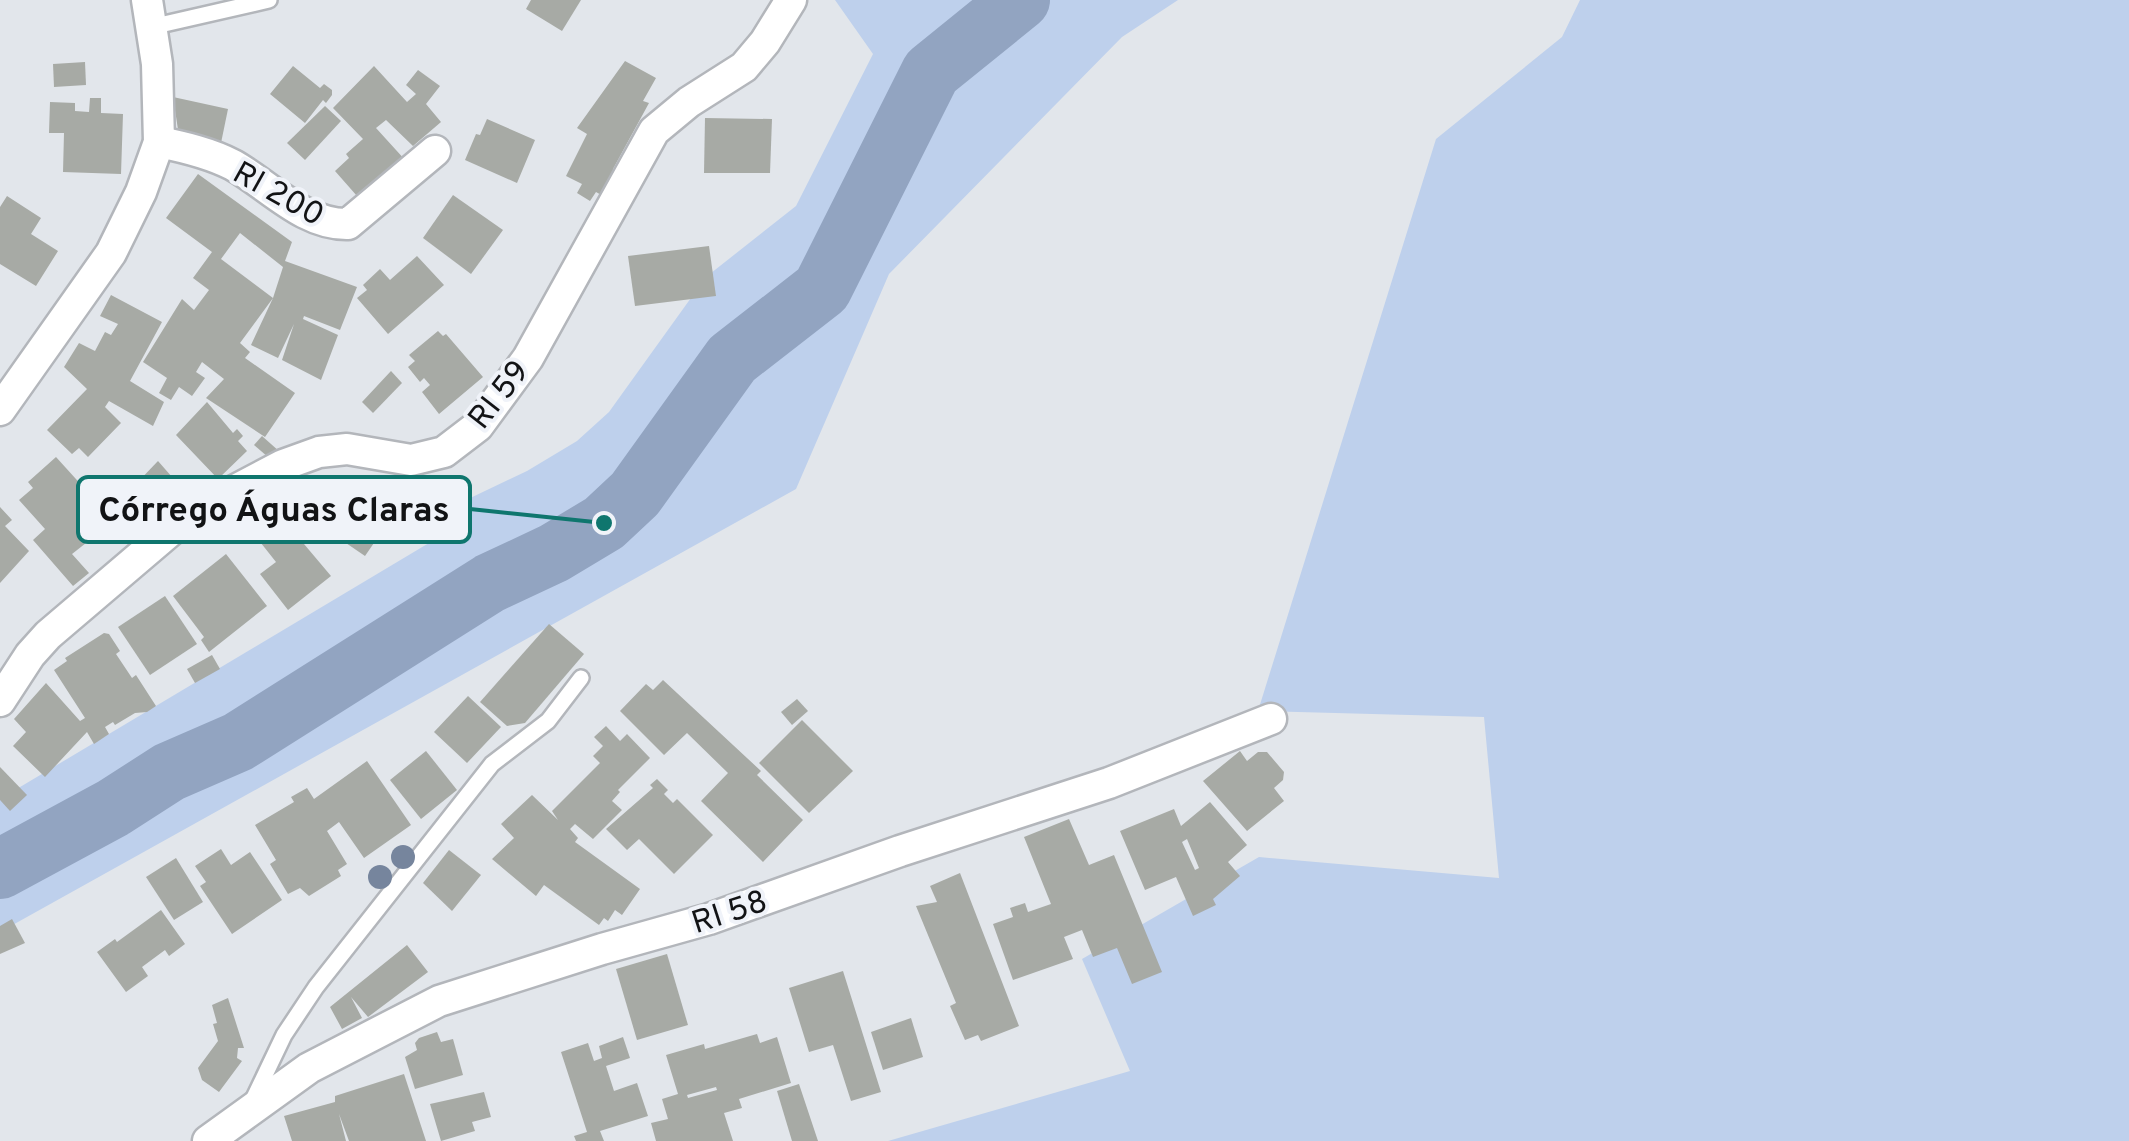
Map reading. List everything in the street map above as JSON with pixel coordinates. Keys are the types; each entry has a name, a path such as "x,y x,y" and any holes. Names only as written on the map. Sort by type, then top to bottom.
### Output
{"street":[{"name":"RI 59","path":"0,701 48,635 190,514 283,465 318,452 347,449 411,460 444,452 478,426 528,358 654,131 689,102 744,67 791,0"},
{"path":"0,410 111,252 141,192 159,142 158,64 149,14"},
{"name":"RI 200","path":"159,142 232,165 288,204 332,224 348,224 435,151"},
{"name":"RI 58","path":"208,1141 309,1068 439,1001 709,920 900,851 1110,782 1271,718"}],"lane":[{"path":"149,14 269,0"},
{"path":"247,1112 284,1035 316,987 492,764 548,721 581,678"}],"shaded area":[{"path":"835,0 1178,0 1122,37 889,274 796,489 0,932 0,799 444,534 464,501 527,471 577,441 609,412 706,277 796,206 873,54"},
{"path":"1580,0 2129,0 2129,1141 888,1141 1130,1071 1082,959 1259,857 1499,878 1484,717 1258,711 1436,139 1562,37"}],"building":[{"path":"531,0 581,0 562,31 526,9"},
{"path":"625,61 656,78 643,101 649,103 613,169 616,171 603,196 596,192 590,201 577,193 582,184 566,176 587,134 577,128"},
{"path":"85,62 86,85 54,87 53,64"},
{"path":"293,66 320,88 324,84 332,90 326,103 323,100 305,123 270,94"},
{"path":"374,66 407,102 416,94 406,85 418,70 440,86 426,104 441,122 413,146 386,120 376,128 406,161 375,187 372,183 357,196 335,171 363,139 333,108"},
{"path":"173,97 228,109 221,143 179,136"},
{"path":"90,98 101,98 101,113 123,114 121,174 63,172 64,133 49,133 50,102 75,103 75,111 89,112"},
{"path":"325,106 341,121 305,160 287,143"},
{"path":"705,118 772,119 770,173 704,173"},
{"path":"487,119 535,140 517,183 465,160"},
{"path":"198,174 292,242 285,261 357,287 340,330 304,316 303,319 338,335 321,380 282,360 294,324 278,358 251,345 273,298 240,343 250,352 245,358 295,393 265,437 206,398 224,379 202,362 196,372 205,378 192,396 179,387 171,400 159,393 167,378 143,362 182,299 194,310 209,290 193,278 212,252 166,218","holes":["240,233 283,267 273,298 221,259"]},
{"path":"453,195 503,230 471,274 423,238"},
{"path":"7,196 41,218 31,234 58,251 36,286 0,264 0,207"},
{"path":"709,246 716,296 635,306 628,256"},
{"path":"417,256 444,285 388,334 357,298 367,290 363,285 380,269 390,280"},
{"path":"111,295 162,322 130,381 164,402 153,426 109,401 105,407 121,423 88,457 79,448 72,454 47,430 87,389 64,367 79,343 95,351 105,332 111,335 118,324 100,316"},
{"path":"438,331 446,334 483,377 439,414 422,392 430,385 424,378 420,382 408,367 415,361 409,355"},
{"path":"391,371 402,383 373,413 362,402"},
{"path":"207,402 233,433 237,429 243,436 238,441 247,451 218,479 176,435"},
{"path":"262,436 280,452 268,457 254,445"},
{"path":"56,457 114,521 72,554 89,573 73,586 33,540 45,529 19,500 33,488 28,482"},
{"path":"158,461 179,485 131,531 112,509"},
{"path":"359,477 400,505 365,556 324,528"},
{"path":"275,501 331,576 288,610 260,574 276,562 246,524"},
{"path":"0,507 12,520 5,526 29,551 0,583"},
{"path":"226,554 267,606 209,652 201,640 204,637 173,596"},
{"path":"165,596 197,644 150,675 118,627"},
{"path":"549,624 584,654 525,723 507,726 480,702"},
{"path":"104,633 109,634 120,651 116,654 132,678 136,675 156,706 115,725 113,722 105,727 109,734 94,744 87,732 45,777 13,746 26,732 14,719 46,683 80,721 85,718 54,670 67,661 65,658"},
{"path":"212,655 220,669 195,683 187,669"},
{"path":"663,680 761,771 757,775 803,820 763,862 701,801 728,773 687,733 664,755 620,711 646,684 653,690"},
{"path":"468,696 501,727 467,763 434,732"},
{"path":"797,699 808,711 792,725 781,712"},
{"path":"802,720 853,771 809,813 759,763"},
{"path":"606,726 620,741 627,734 650,758 618,790 612,801 622,810 593,839 575,824 570,829 578,838 575,842 640,889 622,915 615,910 608,921 604,918 599,925 544,885 536,896 492,859 514,838 501,824 532,795 558,820 552,811 600,763 593,756 603,746 594,737"},
{"path":"426,751 457,790 421,819 390,780"},
{"path":"1240,751 1247,761 1258,752 1267,752 1284,772 1283,780 1274,788 1284,801 1247,831 1203,781"},
{"path":"367,761 411,825 364,858 339,822 327,831 347,864 338,870 341,876 309,896 300,888 288,894 270,864 276,860 255,825 294,802 291,797 307,788 314,799"},
{"path":"0,767 27,795 10,811 0,800"},
{"path":"657,779 668,790 664,794 673,803 677,799 713,835 674,874 639,839 627,850 606,829 653,788 650,785"},
{"path":"1210,802 1247,845 1228,862 1240,876 1213,899 1216,905 1193,916 1176,877 1145,890 1120,831 1174,809 1181,826","holes":["1187,839 1199,868 1195,870 1182,842"]},
{"path":"1069,819 1089,865 1114,855 1162,972 1132,984 1117,948 1093,957 1082,930 1064,937 1073,959 1013,980 993,924 1013,917 1010,908 1025,903 1028,912 1051,904 1024,837"},
{"path":"221,849 231,865 250,852 282,900 232,934 200,886 206,882 195,866"},
{"path":"449,850 481,875 452,911 423,883"},
{"path":"176,858 203,902 174,920 146,877"},
{"path":"960,873 1019,1026 981,1041 978,1035 965,1040 950,1006 956,1003 916,906 937,902 930,886"},
{"path":"161,910 185,944 169,956 165,950 142,967 148,976 126,992 97,952"},
{"path":"12,919 25,943 0,954 0,926"},
{"path":"407,945 428,972 368,1017 351,997 362,1018 342,1029 330,1007"},
{"path":"667,954 688,1025 637,1040 616,969"},
{"path":"843,971 881,1092 851,1101 833,1045 809,1052 789,988"},
{"path":"228,998 244,1048 238,1048 237,1058 242,1061 219,1092 202,1080 198,1068 218,1041 212,1005"},
{"path":"911,1018 923,1057 883,1070 871,1032"},
{"path":"437,1032 441,1042 453,1039 463,1075 415,1089 405,1057 417,1050 415,1043 419,1038"},
{"path":"757,1034 760,1043 777,1037 791,1083 739,1099 742,1108 724,1113 733,1141 656,1141 651,1123 668,1119 662,1099 678,1094 666,1055 704,1044 705,1049","holes":["716,1087 717,1090 688,1098 687,1095"]},
{"path":"623,1037 630,1058 606,1066 614,1091 637,1083 648,1116 600,1131 604,1141 576,1141 574,1136 587,1132 561,1052 588,1043 594,1061 602,1058 599,1046"},
{"path":"404,1074 426,1141 349,1141 339,1114 346,1141 292,1141 284,1116 335,1102 335,1096"},
{"path":"799,1084 818,1141 792,1141 777,1091"},
{"path":"484,1092 491,1117 472,1122 475,1131 441,1141 430,1104"}],"waterway":[{"path":"0,869 113,808 169,772 238,742 490,583 554,553 604,523 635,494 732,359 822,289 931,72 1020,0"}],"place":[{"name":"Córrego Águas Claras","path":"604,523"}]}
